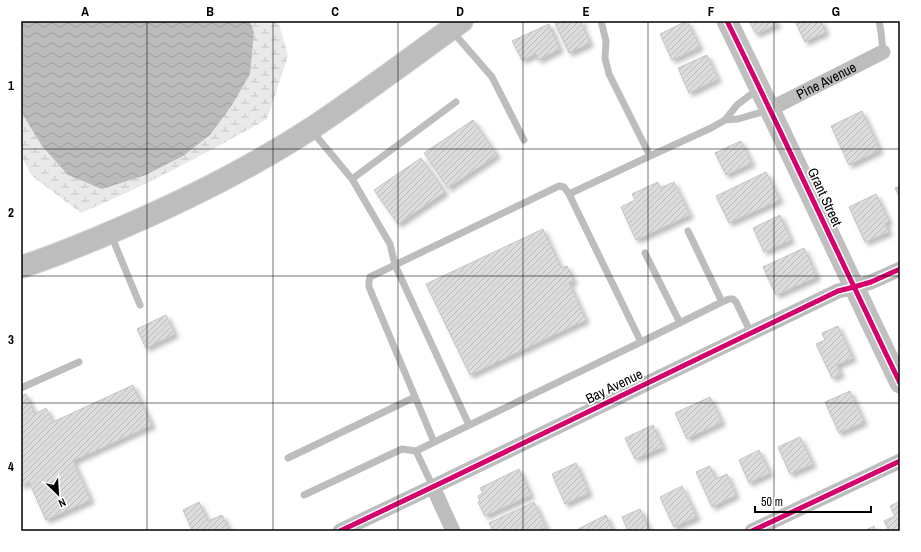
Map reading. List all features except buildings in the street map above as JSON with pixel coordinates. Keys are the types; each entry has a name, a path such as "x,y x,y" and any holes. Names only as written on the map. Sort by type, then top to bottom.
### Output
{"main road":[{"path":"21,267 43,260 150,216 251,164 310,129 456,25"}],"street":[{"name":"Grant Street","path":"727,21 900,384"},
{"name":"Pine Avenue","path":"770,110 883,52"},
{"name":"Bay Avenue","path":"340,531 838,291 854,288 871,282 900,269"},
{"path":"752,531 900,461"},
{"path":"433,487 453,531"}],"lane":[{"path":"601,21 606,42 605,58 609,74 650,156"},
{"path":"879,21 882,32 883,52"},
{"path":"456,25 492,77 524,140"},
{"path":"569,194 711,128 725,120 737,105 759,87"},
{"path":"352,179 456,102"},
{"path":"725,120 738,119 770,110"},
{"path":"310,129 352,179 390,244 395,265 469,425"},
{"path":"434,442 369,287 368,282 370,277 558,186 564,187 569,194 641,342"},
{"path":"688,231 722,302"},
{"path":"110,233 140,305"},
{"path":"645,253 680,323"},
{"path":"304,495 402,449 416,451 729,299 733,299 736,302 751,333"},
{"path":"21,388 79,362"},
{"path":"288,458 415,398"},
{"path":"416,451 433,487"}],"green space":[{"path":"250,21 278,21 288,56 267,119 176,169 81,213 32,176 21,156 21,112 42,146 102,189 146,175 183,156 254,32"}],"water":[{"path":"21,21 250,21 254,32 250,74 232,105 210,135 183,156 146,175 102,189 68,175 42,146 21,112"}],"cycle path":[{"path":"727,21 900,383"},
{"path":"340,531 838,291 871,282 900,269"},
{"path":"752,531 900,461"}]}
